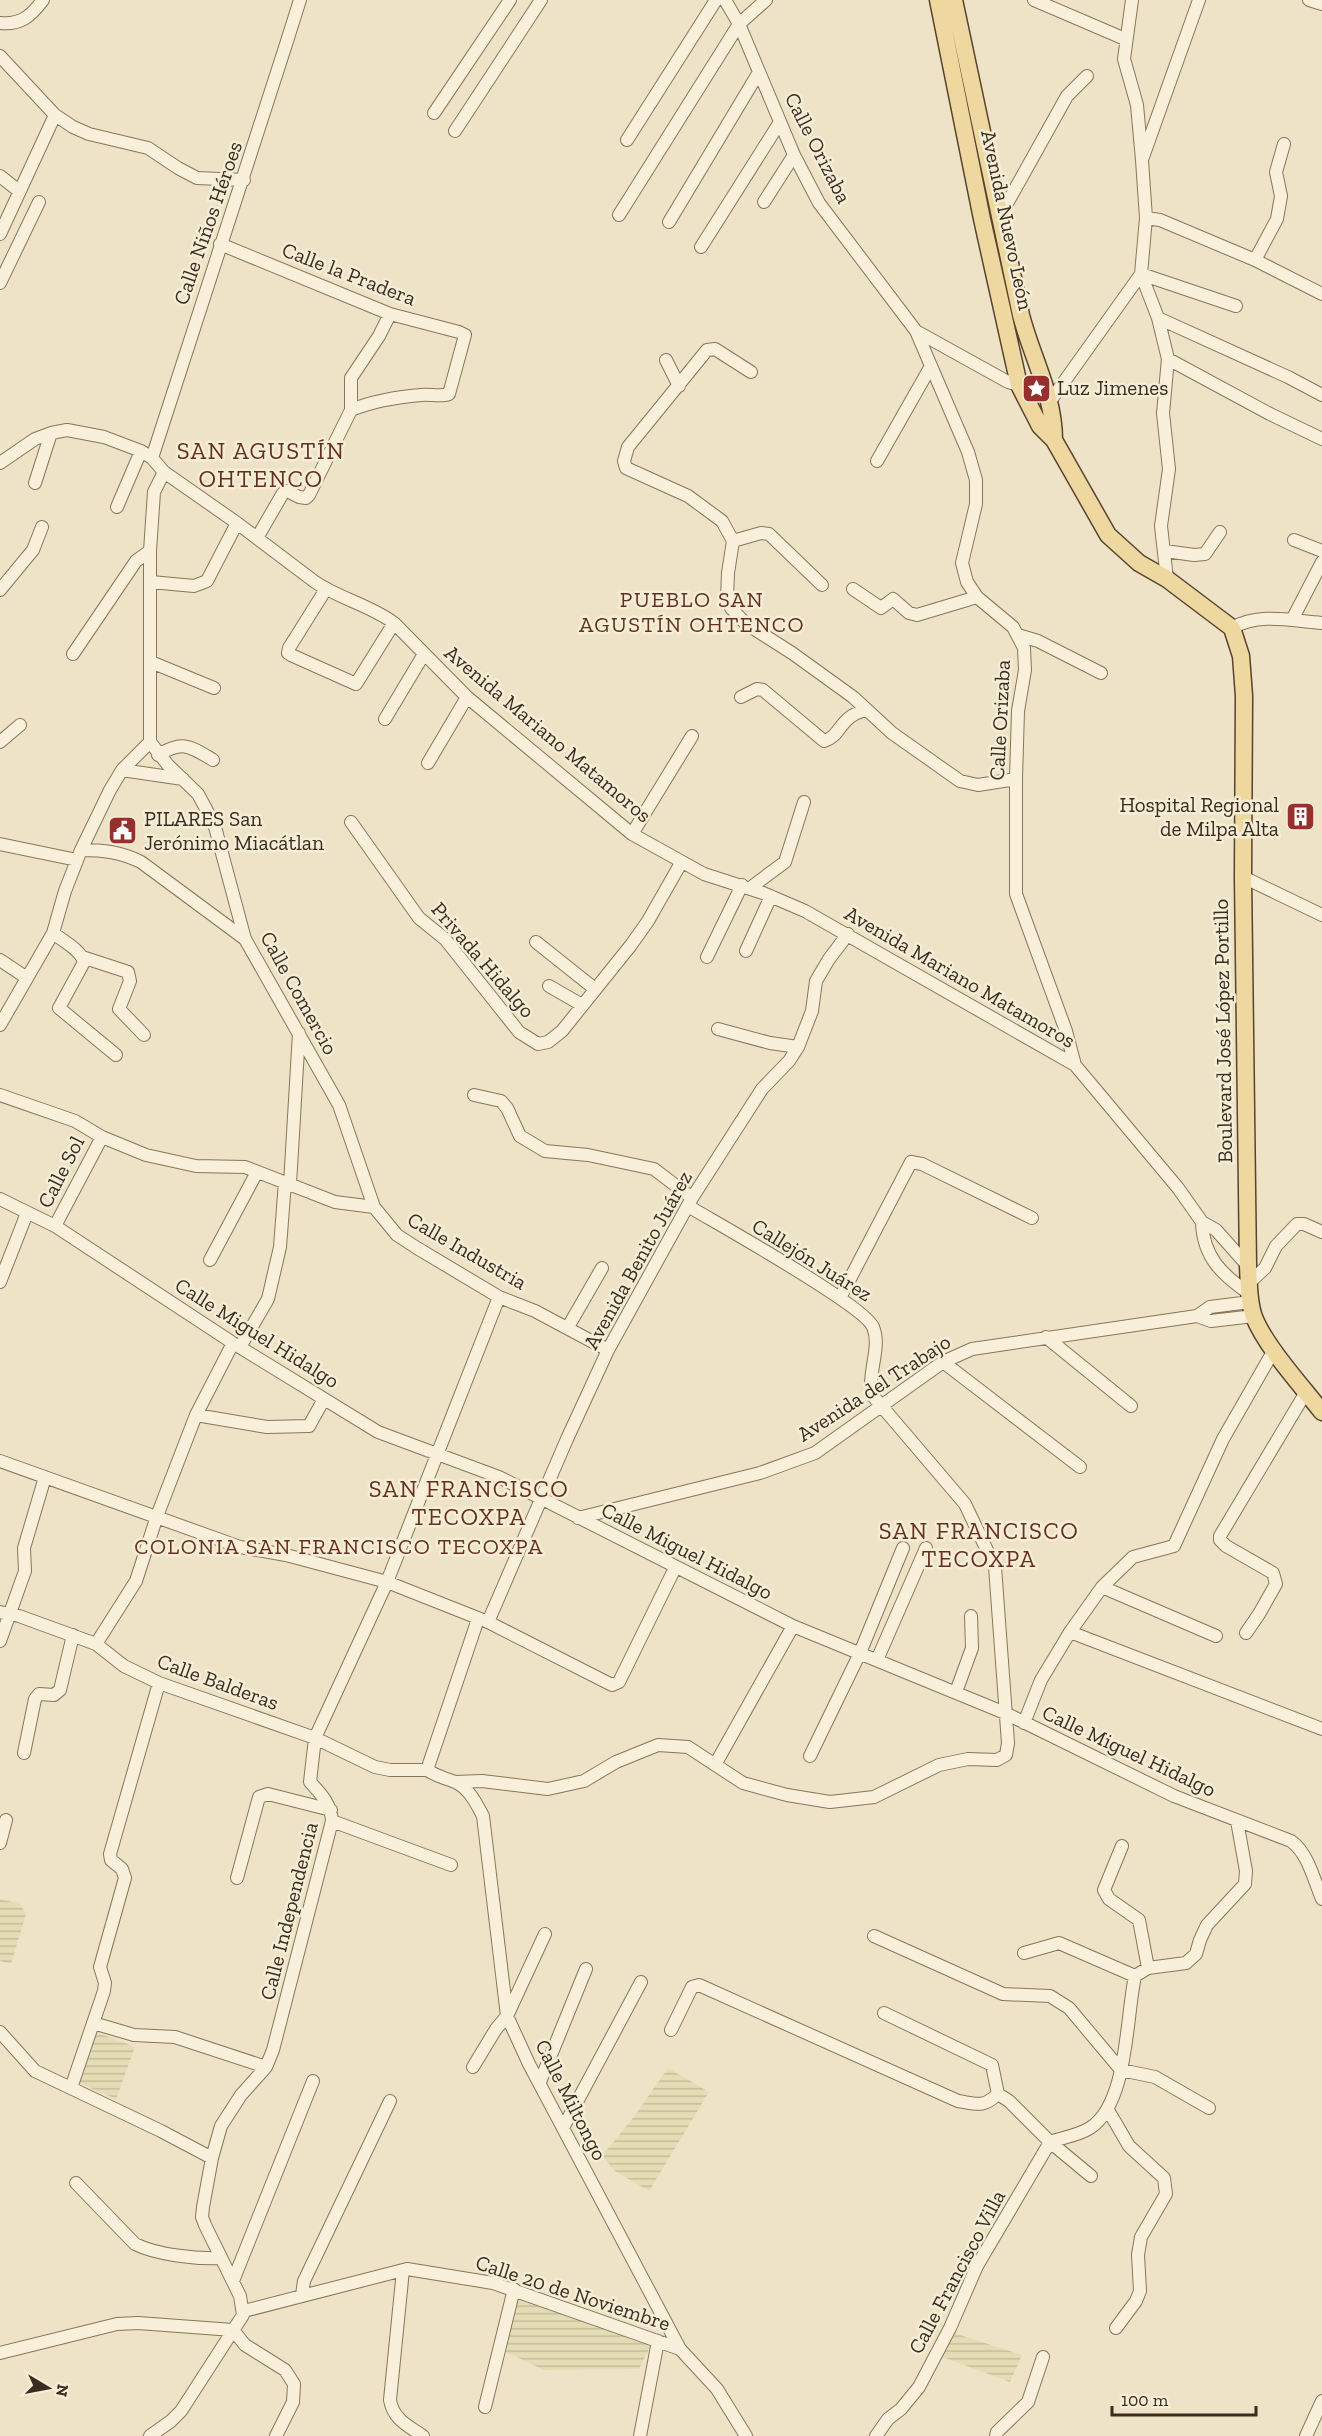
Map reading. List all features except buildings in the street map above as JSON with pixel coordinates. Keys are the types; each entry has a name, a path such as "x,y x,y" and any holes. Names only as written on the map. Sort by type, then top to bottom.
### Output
{"main road":[{"name":"Avenida Nuevo León","path":"947,6 981,167 1000,216 1028,340 1051,400 1054,440"},
{"name":"Avenida Nuevo León","path":"981,167 982,219 1019,385 1030,408 1040,426 1054,440 1108,535 1139,563 1167,579 1232,628"},
{"path":"1019,385 1028,374 1036,374 1043,378"},
{"path":"1030,408 1044,408 1051,400"},
{"name":"Boulevard José López Portillo","path":"1232,628 1240,656 1244,696 1243,877 1248,1266 1251,1299 1263,1335 1322,1412"}],"street":[{"path":"0,23 22,21 32,15 43,0"},
{"name":"Calle Niños Héroes","path":"117,507 146,454 244,180 300,0"},
{"path":"434,113 510,0"},
{"path":"455,131 541,0"},
{"path":"627,140 716,0"},
{"name":"Calle Orizaba","path":"725,0 739,24 794,155 819,203 916,331 968,452 976,480 976,504 962,563 967,582 977,597 1012,627 1018,635 1025,659 1018,711 1016,894 1066,1031 1075,1065"},
{"path":"619,215 739,24 766,0"},
{"path":"1034,0 1125,39"},
{"path":"1132,0 1124,59 1137,105 1142,160 1146,218 1141,274 1158,318 1168,359 1163,413 1168,469 1161,526 1167,579"},
{"path":"1142,160 1197,12 1199,0"},
{"path":"1309,0 1322,4"},
{"path":"0,56 55,115 89,134 148,148 197,178 244,180"},
{"path":"669,222 759,72"},
{"path":"1000,216 1067,96 1087,76"},
{"path":"0,234 55,115"},
{"path":"701,247 780,122"},
{"path":"1255,260 1277,219 1281,196 1276,172 1284,144"},
{"path":"764,202 794,155"},
{"path":"0,176 19,191"},
{"path":"0,283 39,202"},
{"path":"1146,218 1160,220 1255,260 1322,294"},
{"name":"Calle la Pradera","path":"220,244 390,314 465,335 449,394 442,396 423,394 371,402 351,410"},
{"path":"1141,274 1236,306"},
{"path":"1051,400 1141,274"},
{"path":"257,538 283,493 287,491 306,498 309,495 351,410 351,378 379,336 390,314"},
{"path":"1158,318 1288,377 1322,395"},
{"name":"Calle Orizaba","path":"916,331 1008,382 1019,385"},
{"path":"751,372 715,349 710,349 628,447 624,461 626,468 688,496 722,521 733,541 727,598 731,608 745,623 845,691 892,733 960,781 978,784 1016,779"},
{"path":"1168,359 1322,439"},
{"path":"666,360 679,386"},
{"path":"877,461 931,366"},
{"path":"0,463 14,451 35,439 67,430 87,432 146,454"},
{"path":"35,483 51,433"},
{"name":"Avenida Mariano Matamoros","path":"146,454 164,472 326,589 384,615 394,622 467,696 632,834 704,874 771,896 848,934 1075,1065 1178,1188 1202,1222 1216,1230 1248,1266"},
{"path":"0,1025 4,1007 27,978 53,933 65,891 79,855 110,790 122,770 150,742 150,551 154,492 164,472"},
{"path":"151,582 194,586 207,581 237,523"},
{"path":"0,590 33,550 42,527"},
{"path":"1165,550 1194,555 1205,554 1220,532"},
{"path":"733,541 761,533 769,534 822,585"},
{"path":"1294,540 1322,551"},
{"path":"73,654 135,561 150,551"},
{"path":"1293,618 1322,562"},
{"path":"326,589 288,653 354,683 394,622"},
{"path":"853,589 881,608 893,599 909,613 917,615 977,597"},
{"path":"1232,628 1241,622 1270,618 1322,622"},
{"path":"1018,635 1038,641 1101,673"},
{"path":"385,719 424,654"},
{"path":"151,662 213,688"},
{"path":"741,697 757,689 763,690 824,741 831,739 846,718 866,710"},
{"path":"428,763 467,696"},
{"path":"0,742 20,725"},
{"path":"632,834 692,736"},
{"name":"Calle Comercio","path":"150,742 158,755 198,794 215,827 245,939 339,1105 374,1208"},
{"path":"158,755 183,745 213,760"},
{"path":"122,770 183,778"},
{"path":"707,957 746,886 785,862 804,802"},
{"name":"Privada Hidalgo","path":"351,822 419,918 445,939 519,1032 538,1044 548,1042 562,1031 637,938 681,863"},
{"path":"0,844 79,855 110,851 127,855 141,862 245,939"},
{"path":"1243,877 1322,915"},
{"path":"746,951 771,896"},
{"path":"53,933 82,957 129,972 130,981 119,1009 144,1035"},
{"name":"Avenida Benito Juárez","path":"427,1770 483,1620 608,1350 690,1202 762,1089 798,1047 812,1011 816,981 848,934"},
{"path":"536,942 595,989"},
{"path":"82,957 81,968 59,1008 116,1055"},
{"path":"0,960 27,978"},
{"path":"549,986 582,1005"},
{"path":"718,1029 770,1043 798,1047"},
{"path":"96,1644 136,1581 157,1516 196,1415 237,1345 268,1299 280,1247 299,1033"},
{"path":"0,1095 75,1121 102,1137 146,1155 196,1166 232,1166 257,1172 335,1202 374,1208"},
{"name":"Callejón Juárez","path":"474,1095 501,1101 507,1108 520,1136 545,1151 588,1155 654,1169 690,1202 868,1317 874,1329 871,1391 880,1406"},
{"name":"Calle Sol","path":"55,1226 102,1137"},
{"path":"840,1298 911,1162 922,1164 1032,1218"},
{"path":"210,1260 257,1172"},
{"name":"Calle Miguel Hidalgo","path":"0,1199 55,1226 237,1345 378,1432 499,1478 793,1626 1005,1713 1174,1796 1266,1831 1299,1847 1322,1899"},
{"name":"Calle Industria","path":"374,1208 397,1234 499,1297 568,1327 608,1350"},
{"name":"Calle Sol","path":"0,1282 27,1213"},
{"name":"Avenida Mariano Matamoros","path":"1202,1222 1202,1236 1214,1263 1227,1279 1251,1299"},
{"path":"1251,1299 1276,1246 1297,1224 1304,1224 1322,1232"},
{"path":"568,1327 602,1268"},
{"name":"Calle Independencia","path":"244,2311 240,2296 202,2217 212,2158 226,2116 248,2085 266,2067 278,2036 332,1816 322,1795 309,1782 315,1738 387,1582 499,1297"},
{"name":"Avenida del Trabajo","path":"578,1518 760,1473 815,1453 943,1362 972,1349 1197,1316 1210,1307 1251,1299"},
{"path":"1046,1337 1131,1406"},
{"path":"1024,1722 1041,1680 1070,1632 1102,1587 1133,1557 1174,1545 1223,1439 1274,1350"},
{"path":"943,1362 1080,1467"},
{"path":"1245,1633 1276,1584 1273,1573 1226,1546 1220,1540 1220,1536 1306,1392"},
{"path":"196,1415 267,1427 309,1426 324,1399"},
{"path":"455,1782 482,1780 548,1789 584,1781 616,1762 658,1745 688,1747 716,1763 743,1783 787,1795 830,1802 874,1797 939,1765 968,1759 997,1760 1006,1755 1008,1743 995,1567 965,1504 907,1434 880,1406"},
{"path":"0,1461 240,1547 286,1555 387,1582 483,1620 612,1685 619,1682 675,1568"},
{"path":"0,1641 4,1614 25,1571 24,1548 45,1477"},
{"path":"810,1756 860,1653 903,1548"},
{"path":"877,1660 926,1548"},
{"path":"1102,1587 1216,1636"},
{"name":"Calle Balderas","path":"4,1614 19,1616 96,1644 124,1666 159,1683 315,1738 375,1767 390,1770 427,1770"},
{"path":"956,1692 972,1648 971,1616"},
{"path":"716,1763 793,1626"},
{"path":"1070,1632 1322,1729"},
{"path":"24,1752 35,1699 39,1694 54,1695 60,1690 73,1635"},
{"path":"71,2088 104,1991 105,1983 100,1967 125,1878 122,1869 111,1860 110,1854 159,1683"},
{"name":"Calle Miltongo","path":"427,1770 440,1779 455,1782 466,1790 483,1816 507,2016 563,2128 680,2349 717,2389 746,2436"},
{"path":"237,1878 259,1797 268,1794 332,1816 451,1865"},
{"path":"0,1843 6,1820"},
{"path":"1050,2142 1090,2129 1108,2110 1121,2070 1135,1976 1148,1968 1186,1963 1196,1954 1207,1926 1245,1884 1246,1871 1237,1821"},
{"path":"1122,1846 1104,1890 1109,1899 1139,1920 1148,1968"},
{"path":"473,2067 507,2016 545,1934"},
{"path":"873,1936 1003,1994 1050,1996 1069,2008 1121,2070 1155,2077 1209,2108"},
{"path":"1024,1953 1059,1943 1135,1976"},
{"path":"540,2082 586,1969"},
{"path":"563,2128 641,1982"},
{"path":"671,2030 692,1987 699,1985 958,2101 988,2103 998,2094"},
{"path":"884,2013 992,2065 998,2094 1009,2101 1050,2142 1091,2176"},
{"path":"93,2023 134,2035 176,2037 266,2067"},
{"path":"0,2032 35,2071 212,2158"},
{"path":"233,2281 313,2081"},
{"path":"302,2295 304,2281 390,2101"},
{"path":"1108,2110 1129,2146 1164,2178 1166,2194 1141,2237 1138,2255 1140,2291 1136,2301 1116,2328"},
{"name":"Calle Francisco Villa","path":"876,2436 919,2387 950,2328 977,2266 1050,2142"},
{"path":"76,2183 135,2244 143,2248 195,2258 220,2258"},
{"path":"403,2270 390,2400 392,2410 398,2418 423,2436"},
{"name":"Calle 20 de Noviembre","path":"244,2311 403,2270 475,2279 514,2289 680,2349"},
{"path":"485,2407 514,2289"},
{"path":"150,2436 181,2411 241,2321 244,2311"},
{"path":"0,2353 117,2324 233,2330 245,2344 285,2370 294,2384 293,2402 276,2436"},
{"path":"640,2436 658,2342"},
{"path":"996,2436 997,2432 1028,2402 1043,2358"},
{"path":"1306,2436 1322,2401"}],"shaded area":[{"path":"0,1899 20,1904 26,1914 11,1964 0,1961"},
{"path":"96,2032 135,2047 116,2099 79,2083"},
{"path":"668,2068 709,2092 649,2191 615,2171 602,2156 633,2118"},
{"path":"517,2299 651,2345 639,2369 544,2370 506,2352"},
{"path":"951,2332 1022,2355 1010,2382 940,2356"}],"place":[{"name":"Luz Jimenes","path":"1036,388"},
{"name":"Hospital Regional de Milpa Alta","path":"1300,817"},
{"name":"PILARES San Jerónimo Miacátlan","path":"123,831"}],"district":[{"name":"SAN AGUSTÍN OHTENCO","path":"261,465"},
{"name":"PUEBLO SAN AGUSTÍN OHTENCO","path":"692,612"},
{"name":"SAN FRANCISCO TECOXPA","path":"469,1503"},
{"name":"SAN FRANCISCO TECOXPA","path":"979,1545"},
{"name":"COLONIA SAN FRANCISCO TECOXPA","path":"339,1546"}]}
